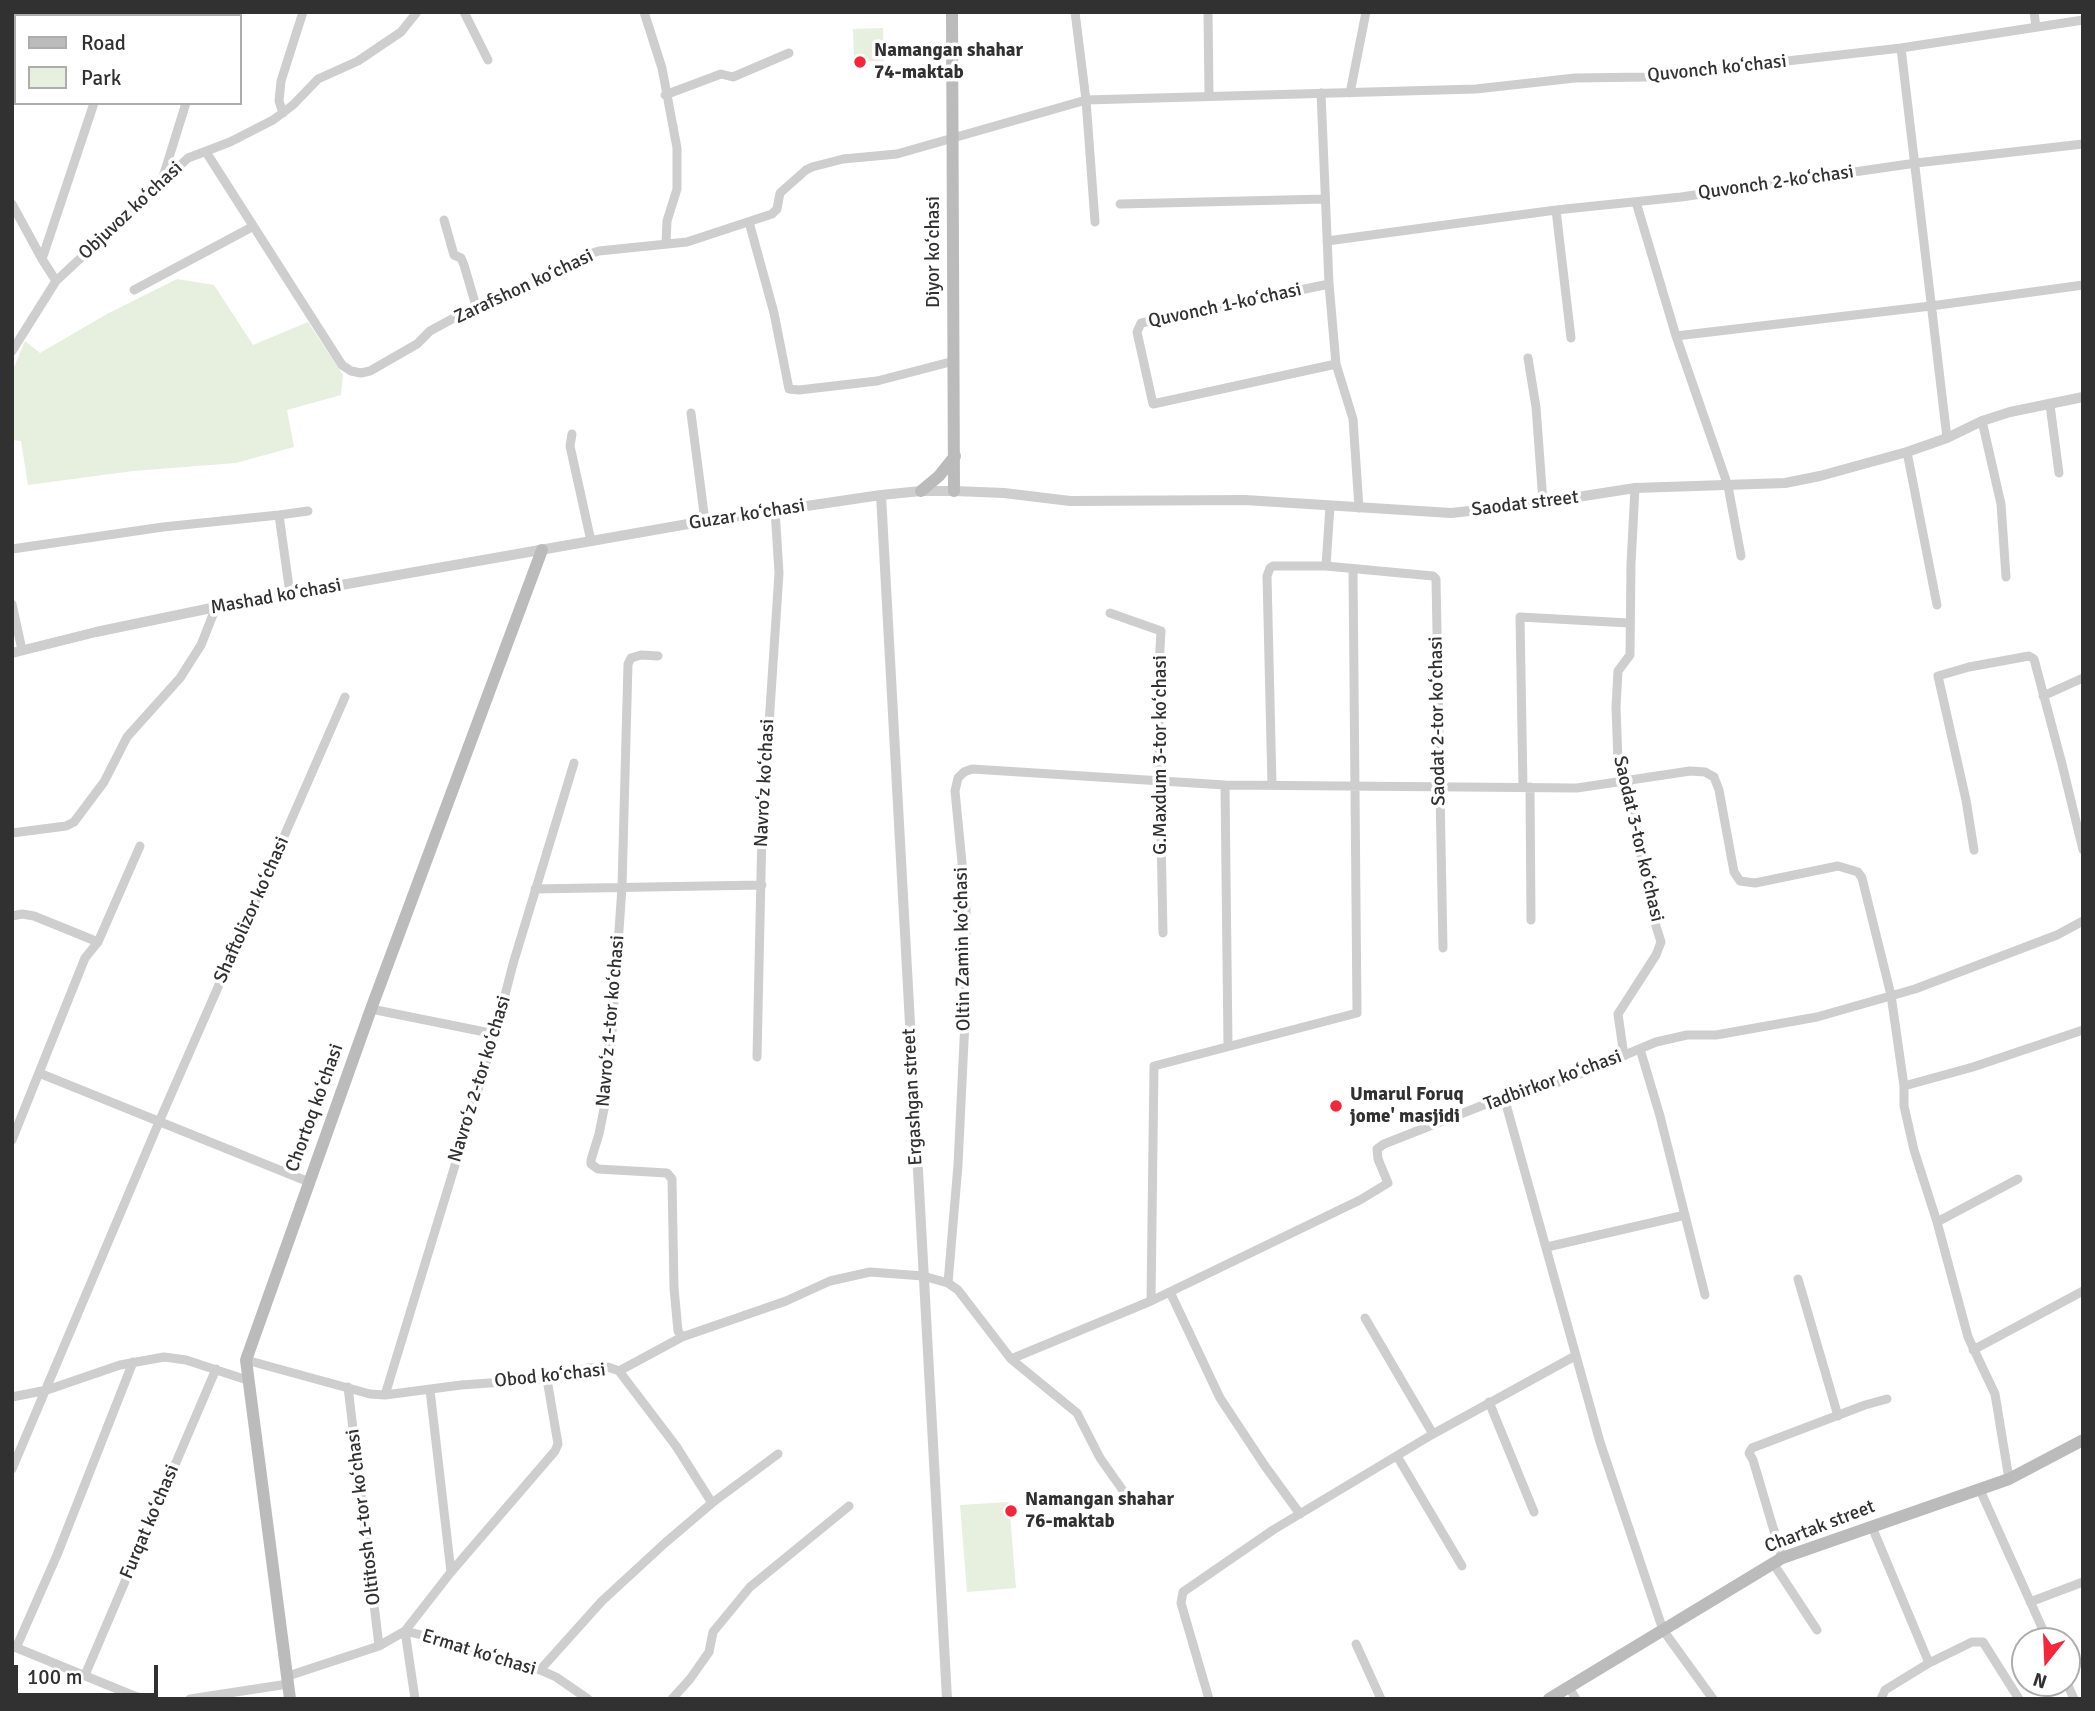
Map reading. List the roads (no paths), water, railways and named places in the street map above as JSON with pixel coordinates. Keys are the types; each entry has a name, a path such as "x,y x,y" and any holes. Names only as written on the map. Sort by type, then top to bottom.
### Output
{"main road":[{"name":"Diyor koʻchasi","path":"951,12 954,491"},
{"path":"921,491 939,476 955,455"},
{"name":"Chortoq koʻchasi","path":"290,1699 246,1360 371,1009 542,550"},
{"name":"Chartak street","path":"1549,1699 1778,1560 2009,1479 2083,1440"}],"street":[{"path":"283,113 279,101 281,81 303,12"},
{"name":"Objuvoz koʻchasi","path":"12,351 57,281 188,158 264,125 283,113 318,79 358,61 401,32 417,12"},
{"path":"474,12 464,12 488,60"},
{"path":"643,12 662,68 677,148 677,189 667,221 666,243"},
{"path":"1075,12 1086,100 1095,222"},
{"path":"1208,12 1209,95"},
{"path":"953,139 1086,100 1350,93 1366,12"},
{"path":"2034,12 2036,27"},
{"name":"Quvonch koʻchasi","path":"1350,93 1476,89 1575,78 1647,77 1901,48 2083,20"},
{"path":"1901,48 1947,438"},
{"path":"666,95 721,74 733,77 789,53"},
{"name":"Quvonch 1-koʻchasi","path":"1321,93 1329,284 1336,364 1353,419 1359,508"},
{"path":"42,260 93,105"},
{"path":"161,182 185,105"},
{"name":"Zarafshon koʻchasi","path":"253,227 342,365 351,371 362,373 417,344 430,331 476,306 583,256 599,251 687,242 772,214 777,209 780,193 806,170 843,159 897,154 953,139"},
{"name":"Quvonch 2-koʻchasi","path":"1636,202 1916,163 2083,144"},
{"path":"134,290 253,227 206,152"},
{"path":"1120,204 1325,199"},
{"path":"1327,242 1636,202 1676,335 1728,486 1741,556"},
{"path":"14,211 57,281"},
{"path":"1556,211 1571,338"},
{"path":"444,220 454,255 461,258 464,265 476,306"},
{"path":"750,222 774,313 789,389 877,381 954,361"},
{"name":"Quvonch 1-koʻchasi","path":"1329,284 1141,324 1137,332 1153,404 1336,364"},
{"path":"1676,335 1931,306 2083,285"},
{"path":"1528,358 1536,407 1543,502"},
{"name":"Saodat street","path":"954,491 1004,493 1070,501 1245,500 1451,513 1635,488 1785,483 1907,452 2010,412 2083,397"},
{"path":"2050,405 2059,473"},
{"path":"691,413 705,521"},
{"path":"1982,421 2001,504 2006,577"},
{"path":"572,434 570,446 591,541"},
{"path":"1907,452 1937,605"},
{"name":"Saodat 3-tor koʻchasi","path":"1624,1056 1618,1014 1656,955 1661,942 1650,907 1639,831 1626,781 1618,762 1618,671 1630,655 1635,488"},
{"name":"Guzar koʻchasi","path":"542,550 775,510 881,495 954,491"},
{"name":"Ergashgan street","path":"881,495 947,1699"},
{"path":"1326,566 1330,506"},
{"name":"Navroʻz koʻchasi","path":"757,1057 762,830 779,573 775,510"},
{"path":"12,549 163,527 308,511"},
{"path":"279,515 290,594"},
{"name":"Mashad koʻchasi","path":"17,652 216,607 542,550"},
{"path":"1151,1301 1154,1066 1357,1013 1353,569 1273,566 1267,576 1272,785"},
{"name":"Saodat 2-tor koʻchasi","path":"1353,569 1428,574 1436,579 1443,948"},
{"path":"12,604 17,652"},
{"path":"12,833 66,826 74,822 104,782 127,737 180,678 201,645 216,607"},
{"name":"G.Maxdum 3-tor koʻchasi","path":"1110,613 1161,631 1159,782 1163,933"},
{"path":"1531,920 1520,617 1629,623"},
{"name":"Navroʻz 1-tor koʻchasi","path":"658,656 641,654 631,658 628,664 622,887 608,1089 591,1164 598,1169 670,1175 674,1288 678,1331 682,1337"},
{"path":"1974,850 1966,800 1938,676 1969,667 2029,656 2034,659 2083,850"},
{"path":"2043,695 2083,678"},
{"name":"Shaftolizor koʻchasi","path":"12,1469 159,1122 345,697"},
{"name":"Navroʻz 2-tor koʻchasi","path":"385,1395 574,763"},
{"name":"Oltin Zamin koʻchasi","path":"948,1283 958,1165 966,1000 966,904 955,784 964,772 972,769 1159,782"},
{"path":"1159,782 1577,788 1690,771 1705,772 1714,777 1719,790 1734,872 1740,881 1755,883 1838,866 1858,872 1862,878 1891,995 1904,1086 1904,1106 1914,1150 1973,1350 1995,1394 2009,1479"},
{"path":"1225,785 1228,1046"},
{"path":"12,1140 85,958 98,942 140,846"},
{"path":"535,889 762,885"},
{"path":"12,916 34,916 98,942"},
{"name":"Tadbirkor koʻchasi","path":"1011,1359 1151,1301 1360,1200 1388,1183 1378,1159 1377,1149 1384,1144 1504,1097 1563,1081 1672,1037 1716,1035 1817,1017 1915,989 2057,935 2083,921"},
{"path":"371,1009 495,1034"},
{"path":"1904,1086 1973,1067 2083,1030"},
{"path":"1640,1049 1705,1295"},
{"path":"39,1073 309,1182"},
{"path":"1504,1097 1600,1442 1663,1629 1713,1699"},
{"path":"1937,1222 2018,1179"},
{"path":"1547,1247 1685,1215"},
{"name":"Obod koʻchasi","path":"246,1360 385,1395 547,1379 588,1368 608,1367 619,1371 682,1337 786,1301 823,1283 852,1274 870,1272 923,1276"},
{"path":"923,1276 948,1283 958,1290 1011,1359 1077,1413 1100,1458 1129,1499"},
{"path":"1798,1279 1838,1416"},
{"path":"1973,1350 2083,1291"},
{"path":"1170,1292 1220,1398 1300,1514"},
{"path":"1365,1318 1433,1434"},
{"path":"1207,1698 1181,1603 1183,1592 1300,1514 1396,1456 1575,1356"},
{"path":"12,1396 47,1390 133,1362 164,1357 186,1360 247,1380"},
{"path":"133,1362 58,1555 14,1647 146,1699"},
{"name":"Furqat koʻchasi","path":"85,1675 216,1369"},
{"path":"619,1371 676,1446 712,1503"},
{"path":"415,1699 405,1631 555,1451 558,1444 547,1379"},
{"name":"Oltitosh 1-tor koʻchasi","path":"348,1387 379,1646"},
{"path":"430,1390 452,1572"},
{"path":"1817,1630 1778,1560 1749,1453 1752,1448 1887,1399"},
{"path":"1489,1402 1534,1512"},
{"path":"540,1670 601,1601 712,1503 778,1454"},
{"path":"1396,1456 1462,1566"},
{"path":"1980,1490 2042,1627"},
{"path":"671,1699 690,1679 709,1652 713,1632 750,1587 849,1506"},
{"path":"1872,1527 1929,1662"},
{"path":"2030,1602 2083,1581"},
{"name":"Ermat koʻchasi","path":"288,1680 379,1646 405,1631 540,1670 556,1677 588,1699"},
{"path":"1881,1699 1885,1690 1929,1662 1972,1642 1983,1642 2019,1699"},
{"path":"1356,1644 1381,1699"},
{"path":"191,1699 288,1680"},
{"path":"1568,1686 1576,1699"}],"place":[{"name":"Namangan shahar 74-maktab","path":"860,62"},
{"name":"Umarul Foruq jome' masjidi","path":"1336,1106"},
{"name":"Namangan shahar 76-maktab","path":"1011,1511"}]}
